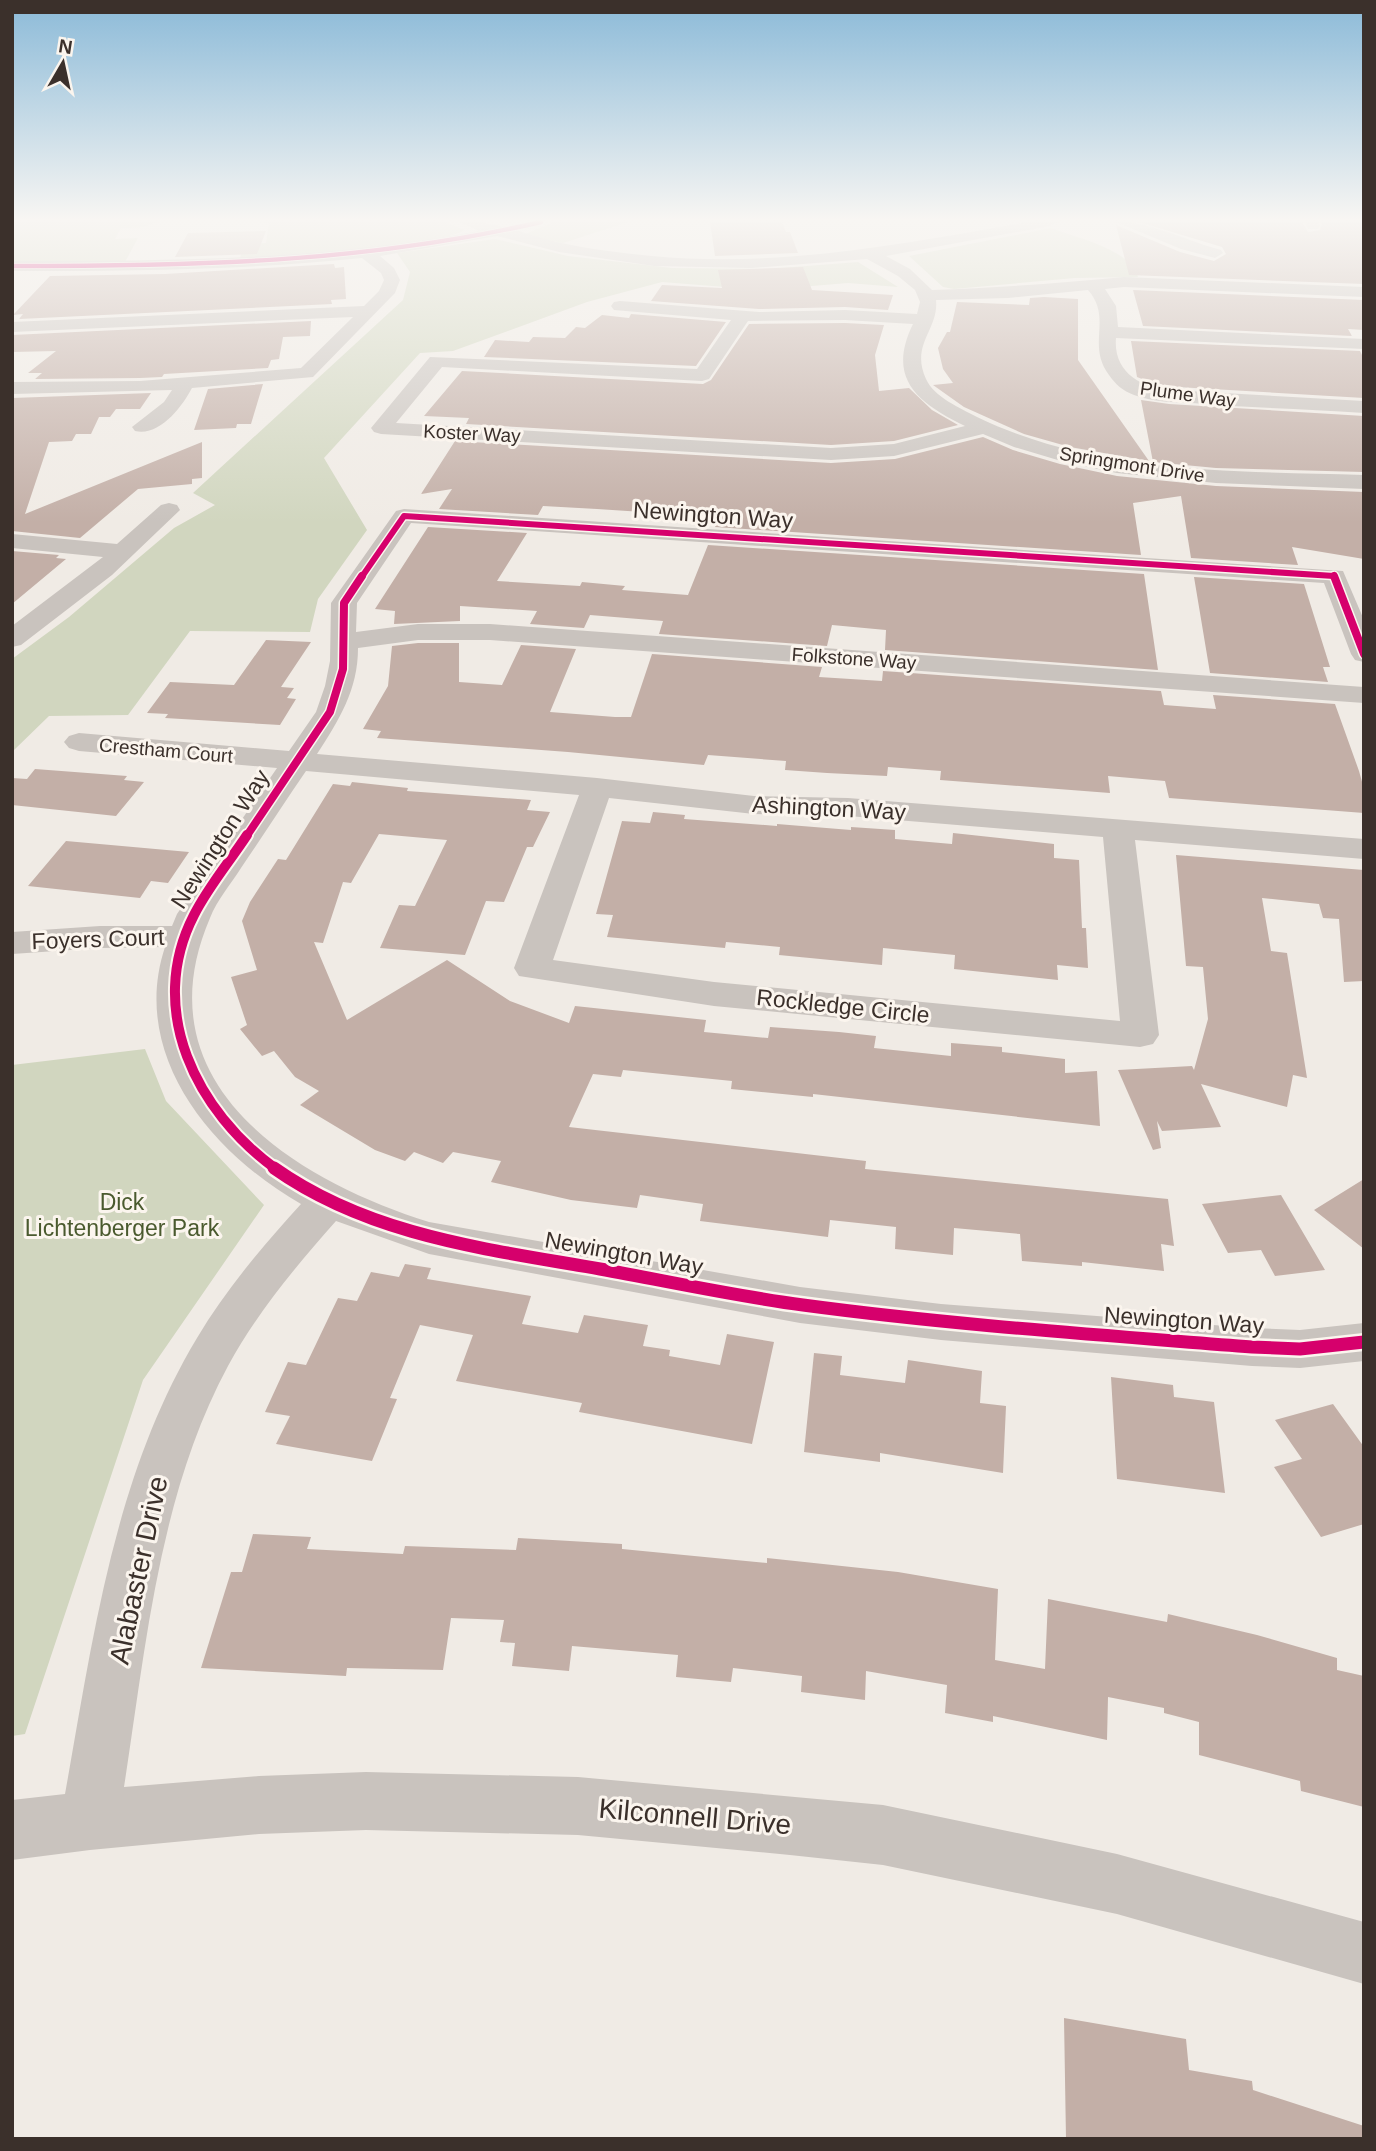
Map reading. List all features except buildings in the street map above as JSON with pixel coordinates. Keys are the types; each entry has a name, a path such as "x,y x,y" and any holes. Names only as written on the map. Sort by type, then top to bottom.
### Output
{"street":[{"path":"12,327 168,322"},
{"path":"12,388 185,384 306,373 357,322"},
{"name":"Koster Way","path":"739,322 702,375 437,361 381,428 842,454 913,447 984,428"},
{"name":"Springmont Drive","path":"925,322 910,351 910,364 915,377 932,398 984,428 1064,454 1162,473 1244,480 1364,482"},
{"name":"Plume Way","path":"1110,322 1107,352 1111,365 1129,385 1144,392 1246,402 1364,407"},
{"path":"1109,332 1364,344"},
{"path":"142,427 172,406 185,384"},
{"path":"12,639 124,552 169,510"},
{"name":"Newington Way","path":"1364,654 1334,576 404,516 349,592 341,615 345,642 344,666 330,712 206,892 184,936 174,974 174,1022 180,1047 202,1096 234,1134 266,1163 329,1201 388,1226 429,1238 800,1305 941,1322 1252,1347 1300,1349 1364,1342"},
{"path":"12,541 124,552"},
{"name":"Folkstone Way","path":"345,642 418,632 490,632 1364,695"},
{"name":"Crestham Court","path":"79,742 296,762"},
{"name":"Ashington Way","path":"296,762 597,787 754,805 848,807 1364,849"},
{"name":"Rockledge Circle","path":"597,787 532,968 714,994 1140,1035 1118,829"},
{"name":"Foyers Court","path":"12,943 100,937 184,936"},
{"name":"Alabaster Drive","path":"90,1820 135,1558 163,1460 201,1373 249,1295 329,1201"},
{"name":"Kilconnell Drive","path":"12,1830 90,1820 260,1805 366,1801 578,1806 790,1825 883,1835 1117,1884 1364,1953"}],"green space":[{"path":"379,322 531,322 453,351 420,353 324,458 367,530 318,599 310,632 190,631 128,715 49,716 12,752 12,659 69,617 174,528 215,505 193,493"},
{"name":"Dick Lichtenberger Park","path":"145,1049 166,1101 264,1205 143,1380 25,1734 12,1736 12,1065"}],"cycle path":[{"path":"1364,654 1334,576 404,516 344,603 343,669 330,712 194,914 180,952 174,991 177,1029 182,1049 209,1102 232,1132 259,1157 322,1197 357,1213 429,1238 800,1305 941,1322 1252,1347 1300,1349 1364,1342"}]}
